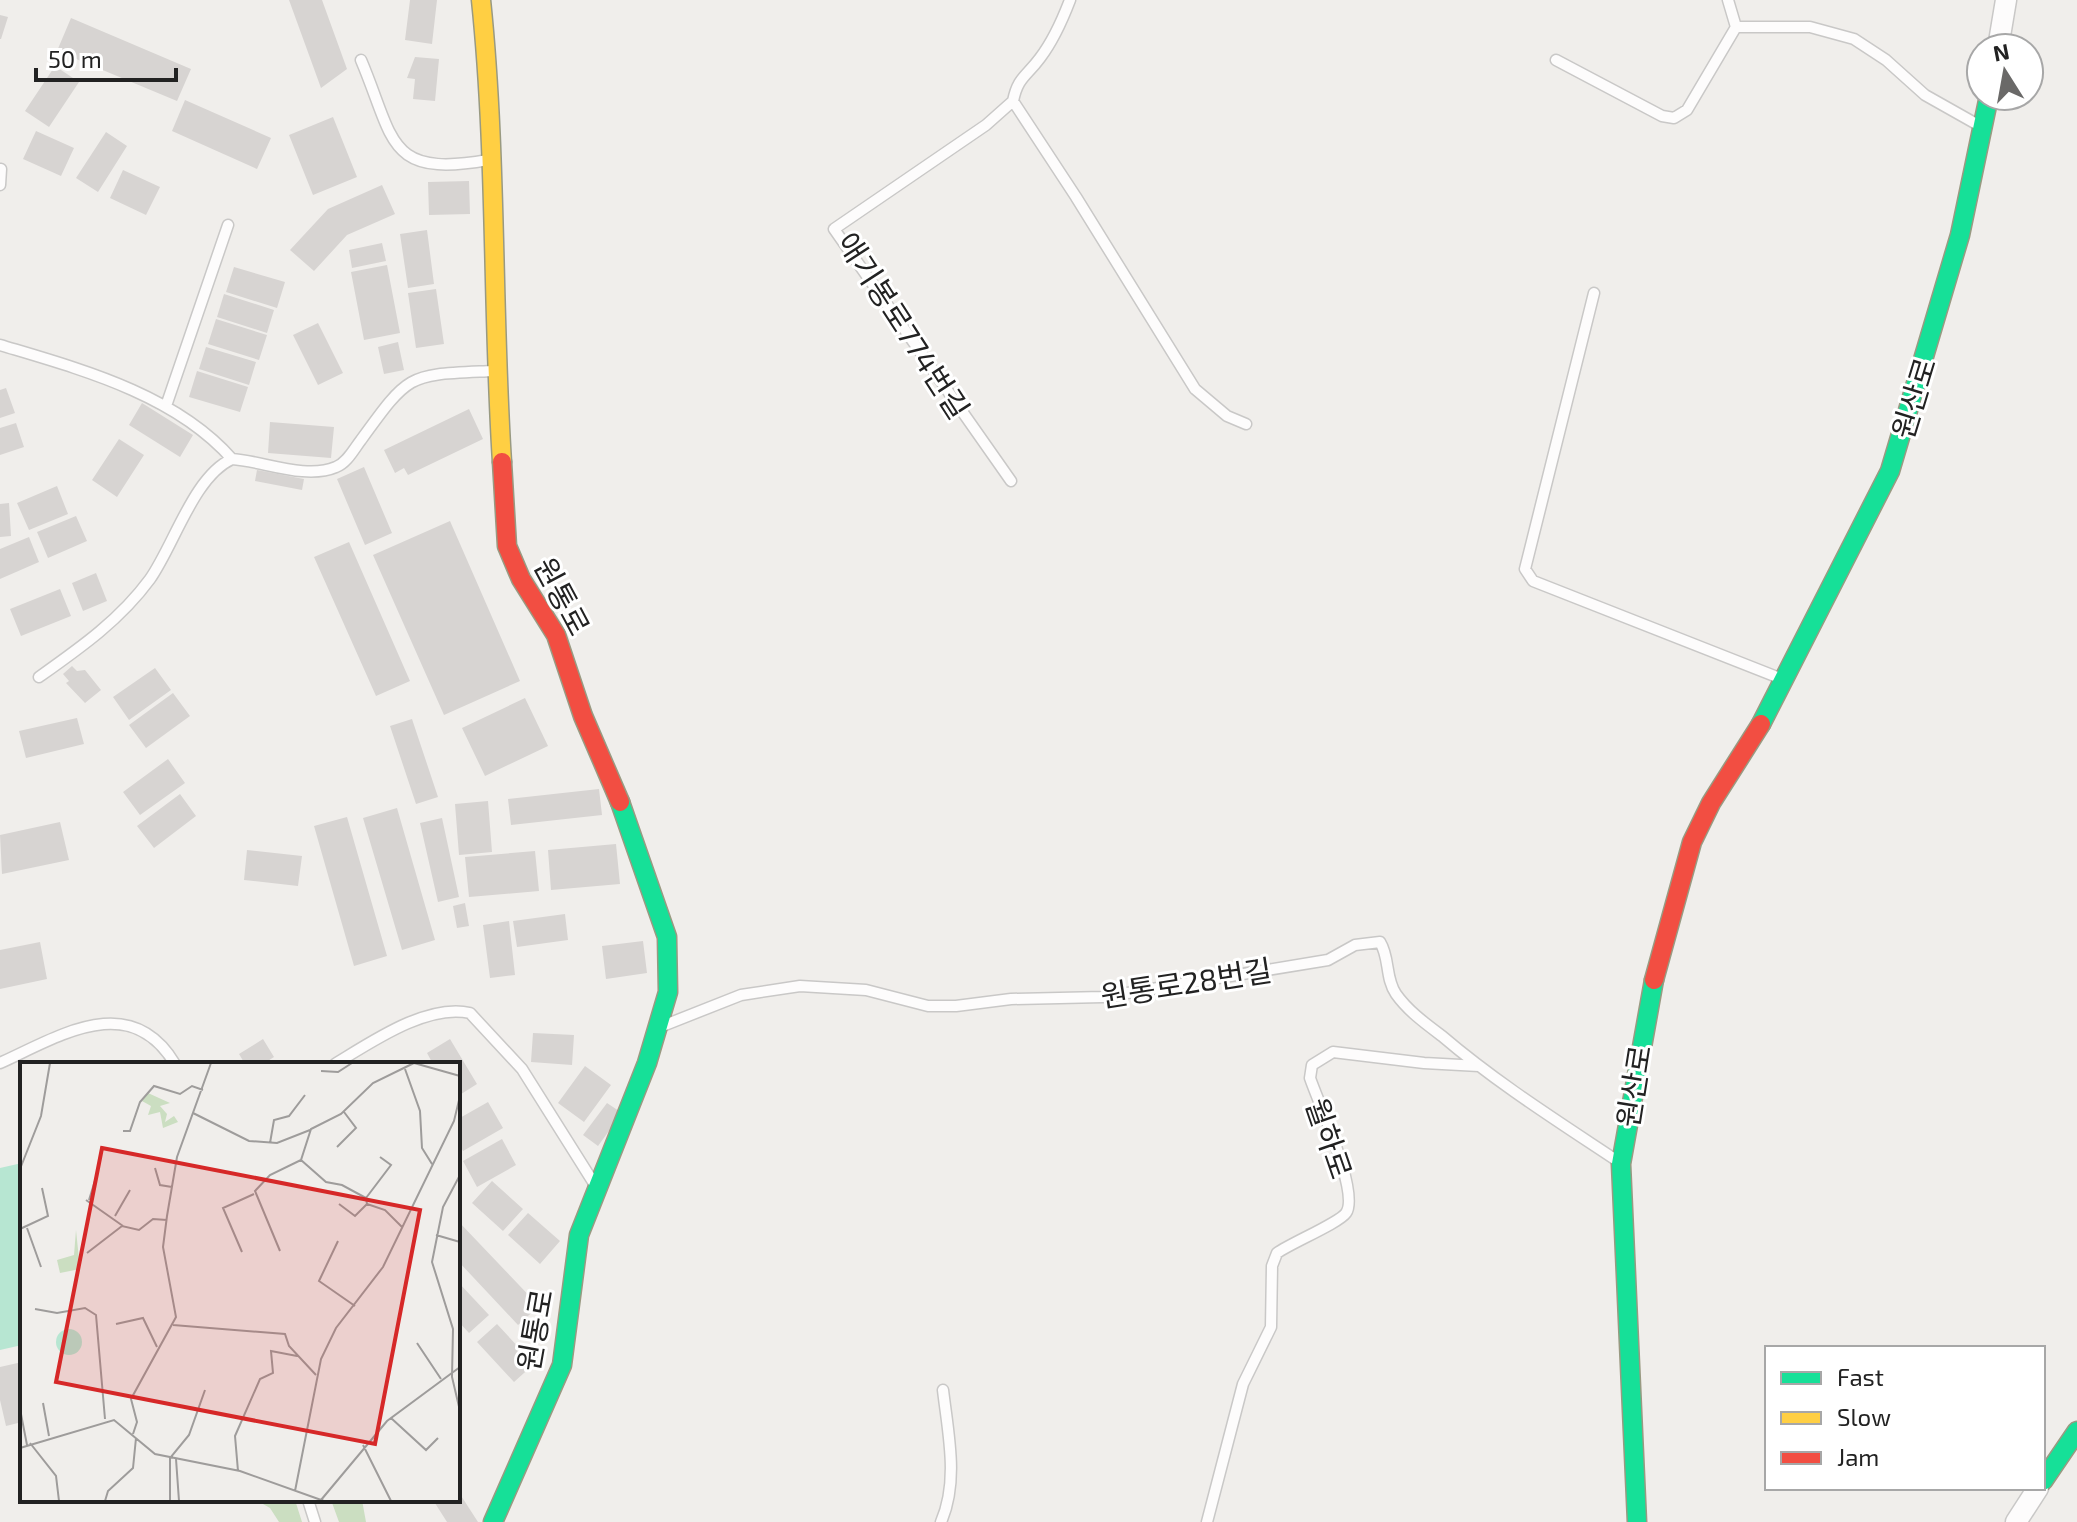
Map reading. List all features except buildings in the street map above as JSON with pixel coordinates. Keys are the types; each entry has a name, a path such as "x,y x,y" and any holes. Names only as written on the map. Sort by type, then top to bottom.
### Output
{"street":[{"name":"원통로","path":"481,0 487,59 495,371 507,546 521,579 556,635 583,716 651,883 667,937 670,968 659,1028 630,1111 596,1187 579,1235 562,1365 493,1522"},
{"path":"2001,32 2006,0"},
{"name":"원산로","path":"1637,1522 1621,1164 1648,1003 1692,842 1711,803 1784,679 1890,471 1960,235 1986,112"},
{"path":"2045,1478 2077,1431"},
{"path":"2016,1522 2037,1490"}],"lane":[{"name":"애기봉로774번길","path":"1011,481 834,229 986,125 1013,101 1018,81 1039,60 1062,21 1070,0"},
{"path":"1556,60 1662,116 1674,118 1687,110 1736,27 1728,0"},
{"path":"1736,27 1810,27 1854,39 1886,60 1925,95 1983,128"},
{"path":"361,60 393,138 412,159 442,166 490,159"},
{"path":"1013,101 1085,209 1195,389 1227,416 1246,424"},
{"path":"0,185 1,169"},
{"path":"166,406 228,225"},
{"path":"1594,293 1525,569 1533,581 1784,679"},
{"path":"0,345 166,406 208,433 232,459 309,470 335,468 346,459 392,395 408,382 440,374 495,371"},
{"path":"39,677 90,641 121,613 175,540 206,479 232,459"},
{"name":"원통로28번길","path":"659,1028 693,1011 741,995 800,986 866,990 928,1006 1103,997 1328,960 1355,945 1380,942 1387,953 1387,972 1395,993 1415,1015 1479,1066 1621,1164"},
{"path":"338,1062 396,1028 440,1015 470,1013 522,1069 596,1187"},
{"path":"0,1063 73,1029 110,1024 141,1031 156,1040 173,1062"},
{"name":"월하로","path":"1207,1522 1243,1384 1271,1327 1272,1266 1277,1253 1336,1221 1346,1213 1350,1202 1340,1160 1310,1078 1312,1065 1333,1052 1479,1066"},
{"path":"941,1522 949,1499 950,1481 943,1390"},
{"path":"309,1502 315,1522"}],"green space":[{"path":"20,1163 20,1345 0,1350 0,1168"},
{"path":"260,1502 296,1502 302,1522 279,1522 270,1508"},
{"path":"332,1502 362,1502 366,1522 339,1522"}],"traffic: fast":[{"path":"1761,724 1890,471 1960,235 1986,112"},
{"path":"493,1522 562,1365 579,1235 647,1063 668,992 667,937 620,802"},
{"path":"1637,1522 1621,1164 1654,980"},
{"path":"2045,1478 2077,1431"}],"traffic: slow":[{"path":"481,0 490,115 502,462"}],"traffic: jam":[{"path":"502,462 507,546 521,579 556,635 583,716 620,802"},
{"path":"1654,980 1692,842 1711,803 1761,724"}]}
